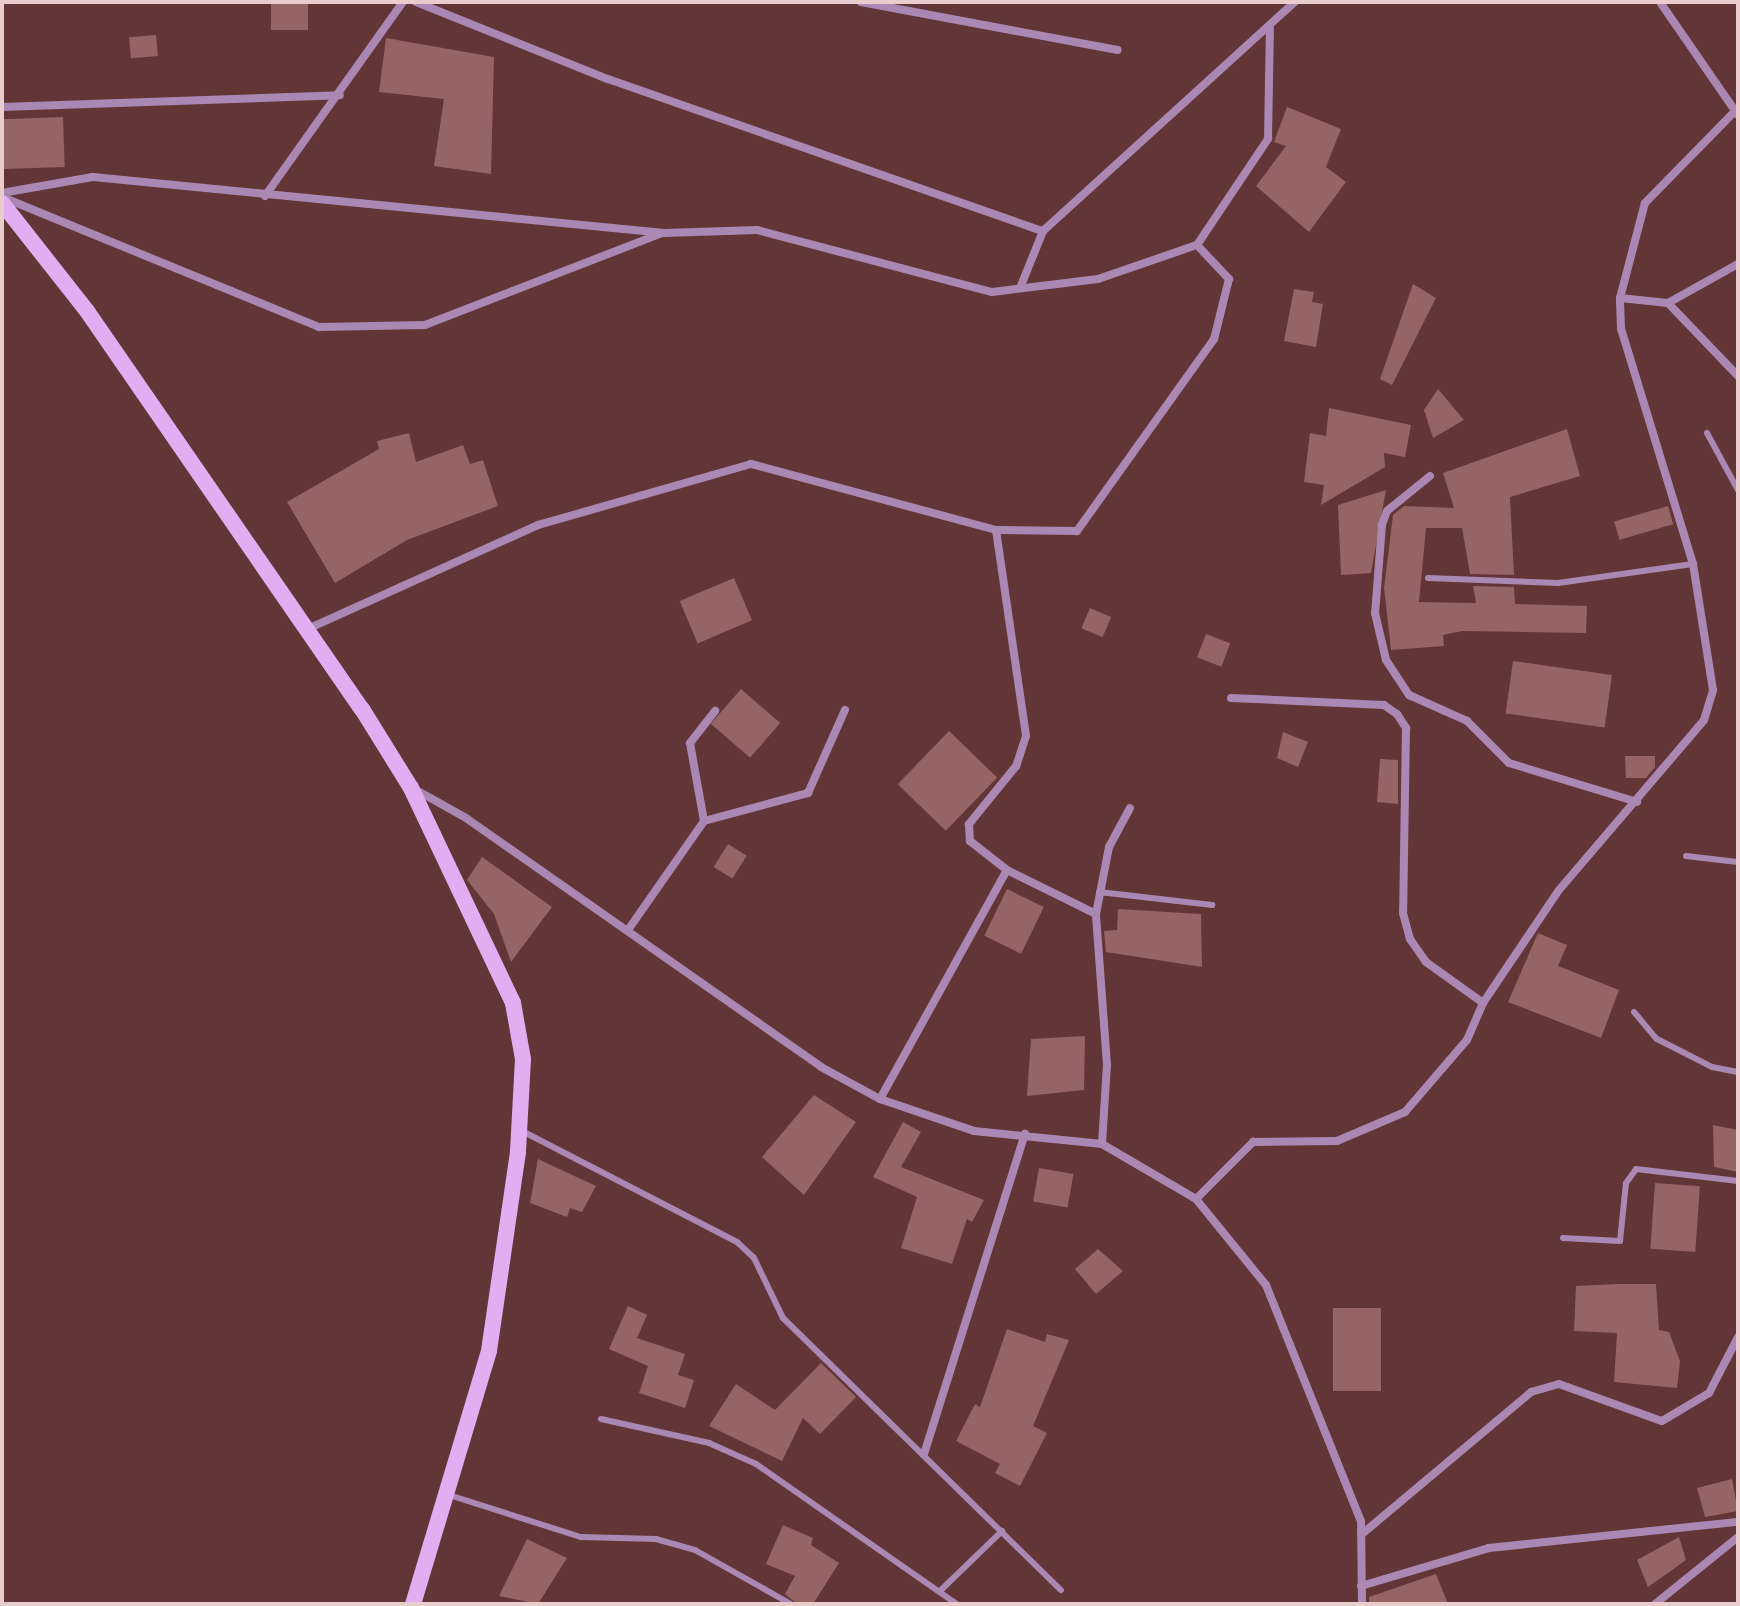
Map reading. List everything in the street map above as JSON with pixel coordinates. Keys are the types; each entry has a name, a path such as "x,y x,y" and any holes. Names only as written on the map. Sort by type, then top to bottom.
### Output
{"main road":[{"path":"2,203 87,311 307,629 411,788 513,1003 523,1059 519,1130 489,1351 449,1495 413,1604"}],"street":[{"path":"265,196 340,95 403,2"},
{"path":"416,2 608,79 1043,231"},
{"path":"861,2 1118,50"},
{"path":"1020,288 1043,231 1270,29 1295,2"},
{"path":"1196,1199 1253,1142 1337,1141 1397,1117 1461,1049 1483,1003 1559,890 1694,737 1713,690 1693,564 1621,329 1620,298 1645,203 1737,111 1660,2"},
{"path":"2,195 93,177 664,233 757,230 992,292 1098,279 1197,245 1268,139 1270,29"},
{"path":"2,107 340,95"},
{"path":"2,195 319,327 425,325 664,233"},
{"path":"307,629 538,525 751,464 996,530 1077,531 1214,339 1229,279 1197,245"},
{"path":"1620,298 1668,303 1738,264"},
{"path":"1668,303 1738,376"},
{"path":"1430,476 1387,511 1382,525 1375,613 1386,660 1409,695 1467,721 1509,763 1637,802"},
{"path":"996,530 1026,736 1016,766 968,833 975,848 1007,870 1096,914"},
{"path":"1231,698 1384,705 1397,714 1406,728 1403,913 1410,939 1426,962 1483,1003"},
{"path":"628,930 704,821 808,793 845,710"},
{"path":"704,821 690,743 715,711"},
{"path":"411,788 628,930 821,1067 880,1099 974,1131 1102,1144 1196,1199 1266,1285 1362,1534 1362,1604"},
{"path":"1102,1144 1107,1065 1096,914 1116,827 1130,808"},
{"path":"880,1099 1007,870"},
{"path":"924,1454 1025,1134"},
{"path":"1362,1534 1531,1392 1559,1384 1662,1421 1709,1393 1738,1337"},
{"path":"1361,1586 1489,1548 1738,1522"},
{"path":"1655,1604 1738,1537"}],"lane":[{"path":"1707,433 1735,474 1738,490"},
{"path":"1428,578 1558,583 1693,564"},
{"path":"1686,856 1738,862"},
{"path":"1099,892 1212,905"},
{"path":"1634,1012 1657,1039 1712,1067 1738,1072"},
{"path":"519,1130 737,1242 754,1258 783,1318 1061,1590"},
{"path":"1563,1238 1620,1241 1626,1183 1636,1169 1738,1181"},
{"path":"601,1419 709,1443 756,1464 957,1604"},
{"path":"449,1495 581,1537 656,1539 695,1550 791,1604"},
{"path":"941,1590 1002,1531"}],"building":[{"path":"271,2 308,2 308,30 271,30"},
{"path":"156,35 158,56 131,58 129,37"},
{"path":"386,38 494,57 491,174 434,166 444,99 379,92"},
{"path":"1287,107 1341,129 1326,167 1346,182 1309,232 1256,186 1286,146 1274,142"},
{"path":"63,117 65,167 4,169 2,119"},
{"path":"1413,284 1436,298 1392,385 1380,379"},
{"path":"1294,289 1314,292 1312,302 1323,304 1316,347 1284,341"},
{"path":"1438,389 1464,420 1433,438 1424,410"},
{"path":"1329,408 1411,425 1405,457 1384,453 1385,467 1321,505 1324,485 1304,482 1310,433 1326,436"},
{"path":"1567,429 1580,476 1510,497 1514,575 1470,574 1462,528 1426,528 1419,602 1476,603 1473,586 1514,587 1515,604 1587,606 1586,633 1462,631 1443,635 1444,646 1391,650 1384,588 1393,515 1404,506 1454,508 1443,473"},
{"path":"409,433 416,462 463,445 470,464 483,460 498,506 407,540 335,583 287,502 379,449 377,441"},
{"path":"1386,490 1371,573 1341,575 1338,505"},
{"path":"1668,506 1673,524 1619,540 1614,521"},
{"path":"734,578 752,620 698,643 680,601"},
{"path":"1090,608 1111,617 1103,637 1081,628"},
{"path":"1206,634 1230,643 1221,667 1197,657"},
{"path":"1513,661 1612,675 1605,727 1506,713"},
{"path":"741,689 780,723 750,758 711,724"},
{"path":"949,731 997,778 946,831 898,784"},
{"path":"1283,732 1308,742 1298,767 1277,758"},
{"path":"1625,756 1655,756 1655,767 1646,778 1626,778"},
{"path":"1380,759 1398,760 1398,804 1377,802"},
{"path":"728,844 747,856 732,879 714,867"},
{"path":"482,857 552,907 511,962 494,914 467,880"},
{"path":"1007,889 1044,907 1021,954 984,936"},
{"path":"1118,909 1201,914 1202,967 1106,952 1104,931 1117,930"},
{"path":"1538,933 1567,945 1558,966 1619,990 1601,1038 1508,1002"},
{"path":"1085,1036 1084,1090 1027,1096 1031,1039"},
{"path":"814,1095 856,1122 804,1195 762,1157"},
{"path":"903,1122 921,1132 901,1167 984,1200 972,1222 967,1219 952,1264 901,1248 917,1197 873,1177"},
{"path":"1713,1125 1738,1130 1738,1172 1714,1167"},
{"path":"538,1159 596,1186 582,1212 570,1208 567,1217 530,1203"},
{"path":"1039,1168 1073,1174 1068,1208 1033,1201"},
{"path":"1655,1183 1700,1186 1695,1252 1650,1249"},
{"path":"1098,1249 1123,1271 1096,1294 1075,1269"},
{"path":"1656,1284 1659,1330 1669,1332 1680,1361 1677,1388 1614,1382 1617,1333 1574,1331 1576,1286"},
{"path":"628,1306 647,1315 637,1338 685,1354 678,1375 694,1380 685,1408 639,1393 648,1366 609,1349"},
{"path":"1333,1308 1381,1308 1381,1391 1333,1391"},
{"path":"1007,1329 1045,1342 1047,1334 1069,1340 1033,1426 1047,1433 1020,1486 995,1473 1000,1464 956,1441 975,1404 980,1407"},
{"path":"821,1363 856,1397 820,1434 803,1418 782,1461 709,1426 736,1384 775,1410"},
{"path":"1732,1479 1738,1511 1705,1517 1697,1488"},
{"path":"783,1525 813,1538 811,1545 839,1563 813,1604 797,1604 785,1594 795,1576 766,1564"},
{"path":"1679,1537 1686,1560 1648,1587 1637,1560"},
{"path":"527,1539 567,1558 538,1604 499,1596"},
{"path":"1436,1574 1448,1604 1369,1604 1369,1597"}]}
